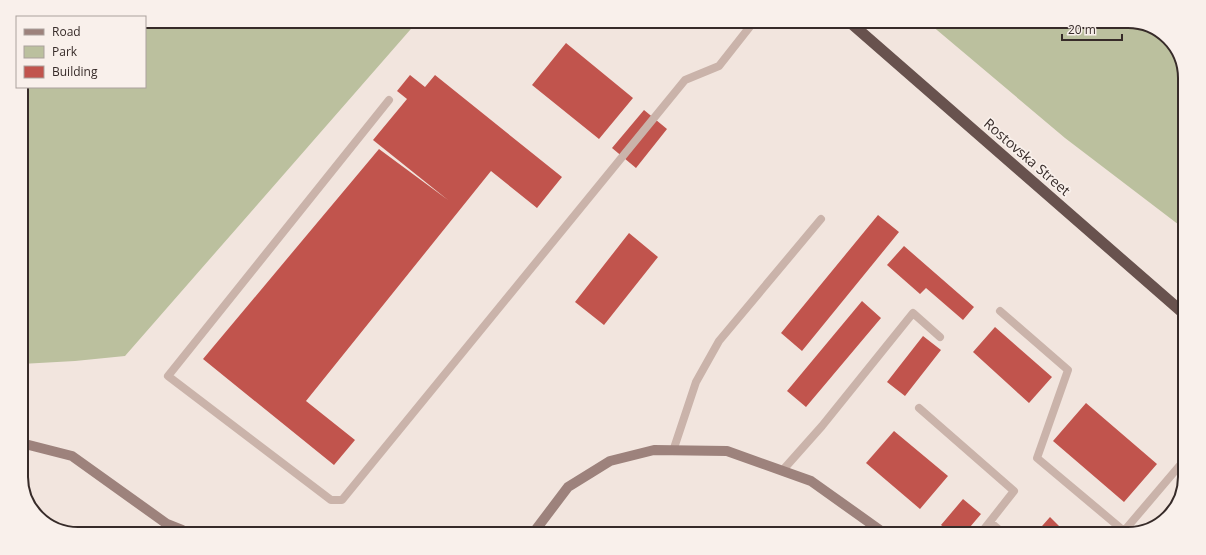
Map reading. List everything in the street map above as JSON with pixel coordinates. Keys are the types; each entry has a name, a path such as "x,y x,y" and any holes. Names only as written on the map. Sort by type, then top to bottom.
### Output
{"highway":[{"name":"Rostovska Street","path":"857,28 1178,309"}],"main road":[{"path":"28,445 72,456 167,524 174,527"},
{"path":"538,527 568,487 610,461 654,450 728,451 811,481 876,527"}],"lane":[{"path":"389,100 168,376 331,500 342,500 685,80 719,66 749,28"},
{"path":"673,451 696,382 719,341 821,219"},
{"path":"1000,311 1068,370 1037,458 1119,527"},
{"path":"782,471 822,426 914,313 940,337"},
{"path":"919,408 1014,491 986,527"},
{"path":"1127,527 1178,468"},
{"path":"990,522 995,527"}],"green space":[{"path":"146,28 412,28 125,356 28,364 28,88 146,88"},
{"path":"935,28 1128,28 1147,32 1158,38 1171,53 1178,75 1178,224 1065,138"}],"building":[{"path":"566,43 633,98 599,139 532,85"},
{"path":"410,75 425,87 435,75 562,177 537,208 491,171 306,401 355,440 334,465 203,359 379,149 448,200 373,140 407,99 397,91"},
{"path":"644,110 667,129 636,168 612,148"},
{"path":"878,215 899,232 802,351 781,333"},
{"path":"629,233 658,257 604,325 575,302"},
{"path":"904,246 974,307 963,320 926,288 920,294 887,265"},
{"path":"862,301 881,318 806,407 787,391"},
{"path":"995,327 1052,377 1029,403 973,352"},
{"path":"923,336 941,350 905,396 887,382"},
{"path":"1086,403 1157,464 1124,502 1053,441"},
{"path":"894,431 948,476 920,509 866,463"},
{"path":"963,499 981,514 970,527 944,527 941,525"},
{"path":"1050,517 1060,527 1041,527"}]}
